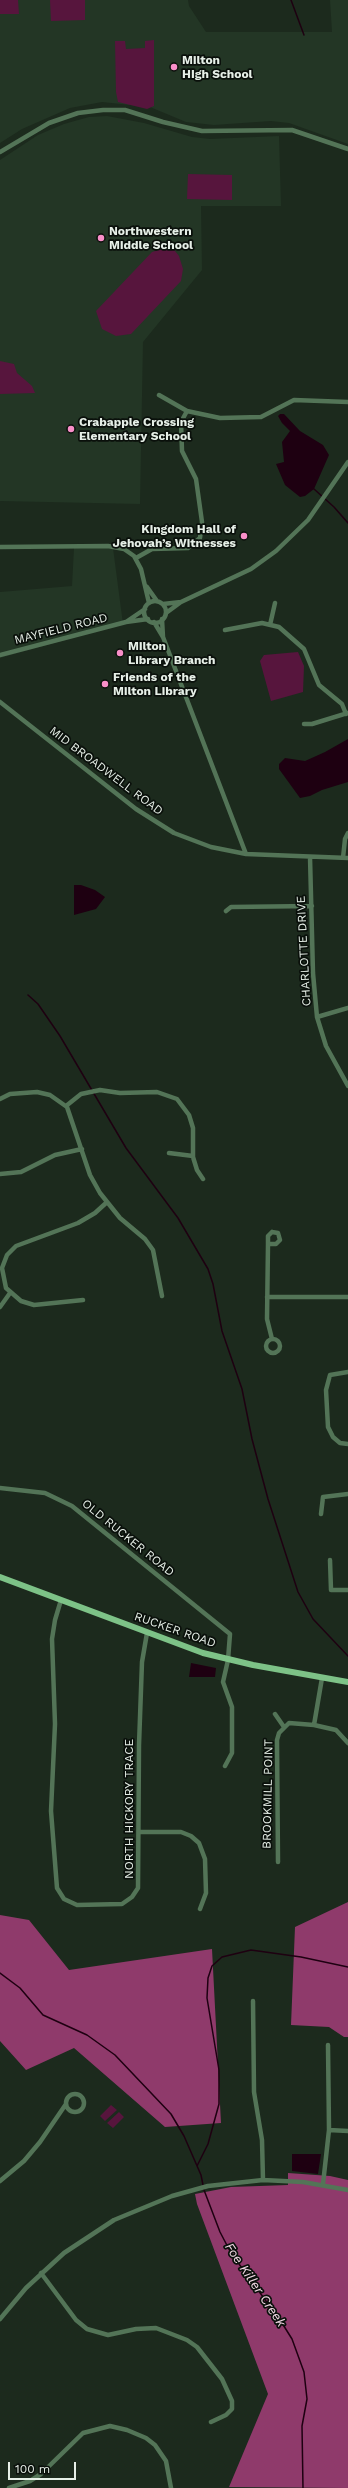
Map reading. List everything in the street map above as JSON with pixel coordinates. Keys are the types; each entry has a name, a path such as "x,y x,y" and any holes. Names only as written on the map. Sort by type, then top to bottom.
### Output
{"main road":[{"name":"RUCKER ROAD","path":"0,1577 147,1633 228,1660 348,1682"}],"street":[{"path":"0,152 49,123 78,113 103,110 125,110 164,122 202,131 292,130 348,149"},
{"path":"159,395 187,411 205,416 233,418 261,417 284,404 300,400 348,402"},
{"path":"136,558 152,549 188,548 200,538 202,522 196,479 182,451 181,422 187,411"},
{"path":"154,622 162,619 166,613 181,602 214,588 262,562 299,530 324,500 348,462"},
{"path":"0,547 108,546 124,549 136,558 147,587 156,601 163,604 181,602"},
{"path":"147,587 149,603 145,610 148,619 154,622 163,637 246,854"},
{"path":"149,603 156,601"},
{"path":"270,625 275,603"},
{"path":"163,604 166,613"},
{"name":"MAYFIELD ROAD","path":"126,622 145,610"},
{"name":"MAYFIELD ROAD","path":"0,655 126,622 148,619"},
{"path":"162,619 163,637"},
{"path":"226,630 262,623 279,627 304,649 319,685 342,704 347,714 312,724 304,724"},
{"name":"MID BROADWELL ROAD","path":"0,702 152,820 198,843 246,854 345,858"},
{"path":"345,858 345,839 348,833"},
{"name":"CHARLOTTE DRIVE","path":"310,857 313,973 317,1017 326,1046 348,1086"},
{"path":"226,911 231,907 312,906"},
{"path":"317,1017 348,1008"},
{"path":"66,1106 81,1094 100,1090 120,1093 151,1092 170,1096 182,1103 189,1115 193,1128 193,1156 203,1179"},
{"path":"0,1098 10,1094 37,1092 50,1095 66,1106 93,1181 106,1203 153,1250 162,1296"},
{"path":"0,1174 21,1172 55,1155 82,1148"},
{"path":"169,1153 193,1156"},
{"path":"83,1300 34,1304 21,1301 10,1293 2,1275 4,1262 11,1250 22,1243 84,1220 106,1203"},
{"path":"268,1244 267,1319 272,1339"},
{"path":"0,1307 10,1293"},
{"path":"268,1297 348,1297"},
{"path":"348,1372 330,1375 326,1404 328,1427 333,1438 348,1444"},
{"name":"OLD RUCKER ROAD","path":"0,1488 45,1493 72,1506 230,1634 228,1660"},
{"path":"321,1514 324,1498 348,1494"},
{"path":"330,1560 331,1590 348,1590"},
{"name":"NORTH HICKORY TRACE","path":"61,1600 52,1639 55,1724 51,1811 55,1880 60,1894 77,1905 117,1905 128,1901 136,1893 139,1884 139,1745 142,1662 147,1633"},
{"path":"225,1766 232,1753 232,1707 223,1682 228,1660"},
{"path":"314,1725 322,1678"},
{"path":"275,1714 284,1727"},
{"name":"BROOKMILL POINT","path":"278,1862 277,1740 284,1727 295,1722 336,1730 348,1743"},
{"path":"139,1832 181,1832 191,1836 199,1844 205,1859 206,1893 200,1909"},
{"path":"253,2001 254,2092 262,2140 263,2180"},
{"path":"323,2184 329,2130 328,2045"},
{"path":"0,2181 24,2161 40,2142 66,2104"},
{"path":"329,2130 348,2131"},
{"path":"0,2319 41,2273 88,2235 114,2220 142,2207 190,2190 208,2186 263,2180 323,2184 348,2190"},
{"path":"41,2273 76,2320 86,2329 108,2335 140,2328 156,2328 187,2340 197,2347 222,2379 232,2401 232,2409 226,2415 211,2422"},
{"path":"9,2488 16,2487 41,2474 84,2433 110,2426 127,2430 146,2438 155,2445 166,2461 171,2488"}],"shaded area":[{"name":"Milton HIgh School","path":"0,0 188,0 189,6 206,32 332,32 330,0 348,0 348,144 289,123 271,121 214,125 186,122 150,107 102,102 70,108 22,129 0,143"},
{"path":"0,0 18,0 19,14 0,14"},
{"path":"50,0 85,0 85,20 51,21"},
{"path":"154,40 154,106 147,109 118,102 116,92 115,41 125,41 126,49 145,48 145,41"},
{"name":"Northwestern Middle School","path":"107,116 144,123 192,137 210,139 279,136 281,206 201,206 202,270 143,342 140,504 0,501 0,160 38,135 64,124 89,117"},
{"path":"188,174 232,175 232,200 187,199"},
{"path":"171,246 179,256 183,269 181,281 131,334 116,336 102,329 96,311 152,252"},
{"path":"0,361 14,364 17,373 32,386 35,393 0,394"},
{"path":"280,414 284,414 300,431 323,445 329,455 314,489 305,496 300,497 285,485 276,464 284,462 282,442 290,431 282,423 278,416"},
{"path":"74,548 113,548 123,624 0,658 0,592 72,586"},
{"path":"298,652 304,666 303,692 271,701 260,661 264,655"},
{"path":"348,739 348,782 322,790 310,796 300,798 279,769 279,764 285,758 305,761"},
{"path":"74,885 81,885 95,890 105,897 96,909 74,915"},
{"path":"191,1663 216,1668 215,1677 189,1677"},
{"path":"348,1902 348,2037 344,2037 329,2027 291,2025 295,1927"},
{"path":"0,1915 29,1920 69,1970 212,1949 221,2123 165,2127 74,2048 26,2070 0,2041"},
{"path":"111,2105 117,2110 105,2121 100,2116"},
{"path":"119,2112 124,2117 113,2128 107,2123"},
{"path":"292,2154 321,2154 318,2174 292,2171"},
{"path":"288,2173 330,2176 348,2180 348,2488 229,2487 268,2394 197,2204 195,2194 231,2187 288,2185"}],"waterway":[{"path":"291,0 304,35"},
{"path":"314,489 334,507 348,523"},
{"path":"28,995 38,1004 60,1036 126,1148 178,1218 208,1269 213,1284 222,1331 242,1389 252,1439 268,1499 298,1592 313,1619 348,1656"},
{"name":"Foe Killer Creek","path":"197,2166 208,2144 219,2104 219,2070 207,1998 208,1978 212,1966 222,1957 251,1950 301,1957 348,1967"},
{"name":"Foe Killer Creek","path":"0,1973 20,1988 43,2015 87,2035 115,2055 171,2114 184,2136 201,2175 204,2190 220,2232 231,2253 292,2339 304,2372 307,2399 302,2426 303,2488"}],"place":[{"name":"Milton HIgh School","path":"174,67"},
{"name":"Northwestern Middle School","path":"101,238"},
{"name":"Crabapple Crossing Elementary School","path":"71,429"},
{"name":"Kingdom Hall of Jehovah’s Witnesses","path":"244,536"},
{"name":"Milton Library Branch","path":"120,653"},
{"name":"Friends of the Milton Library","path":"105,684"}]}
